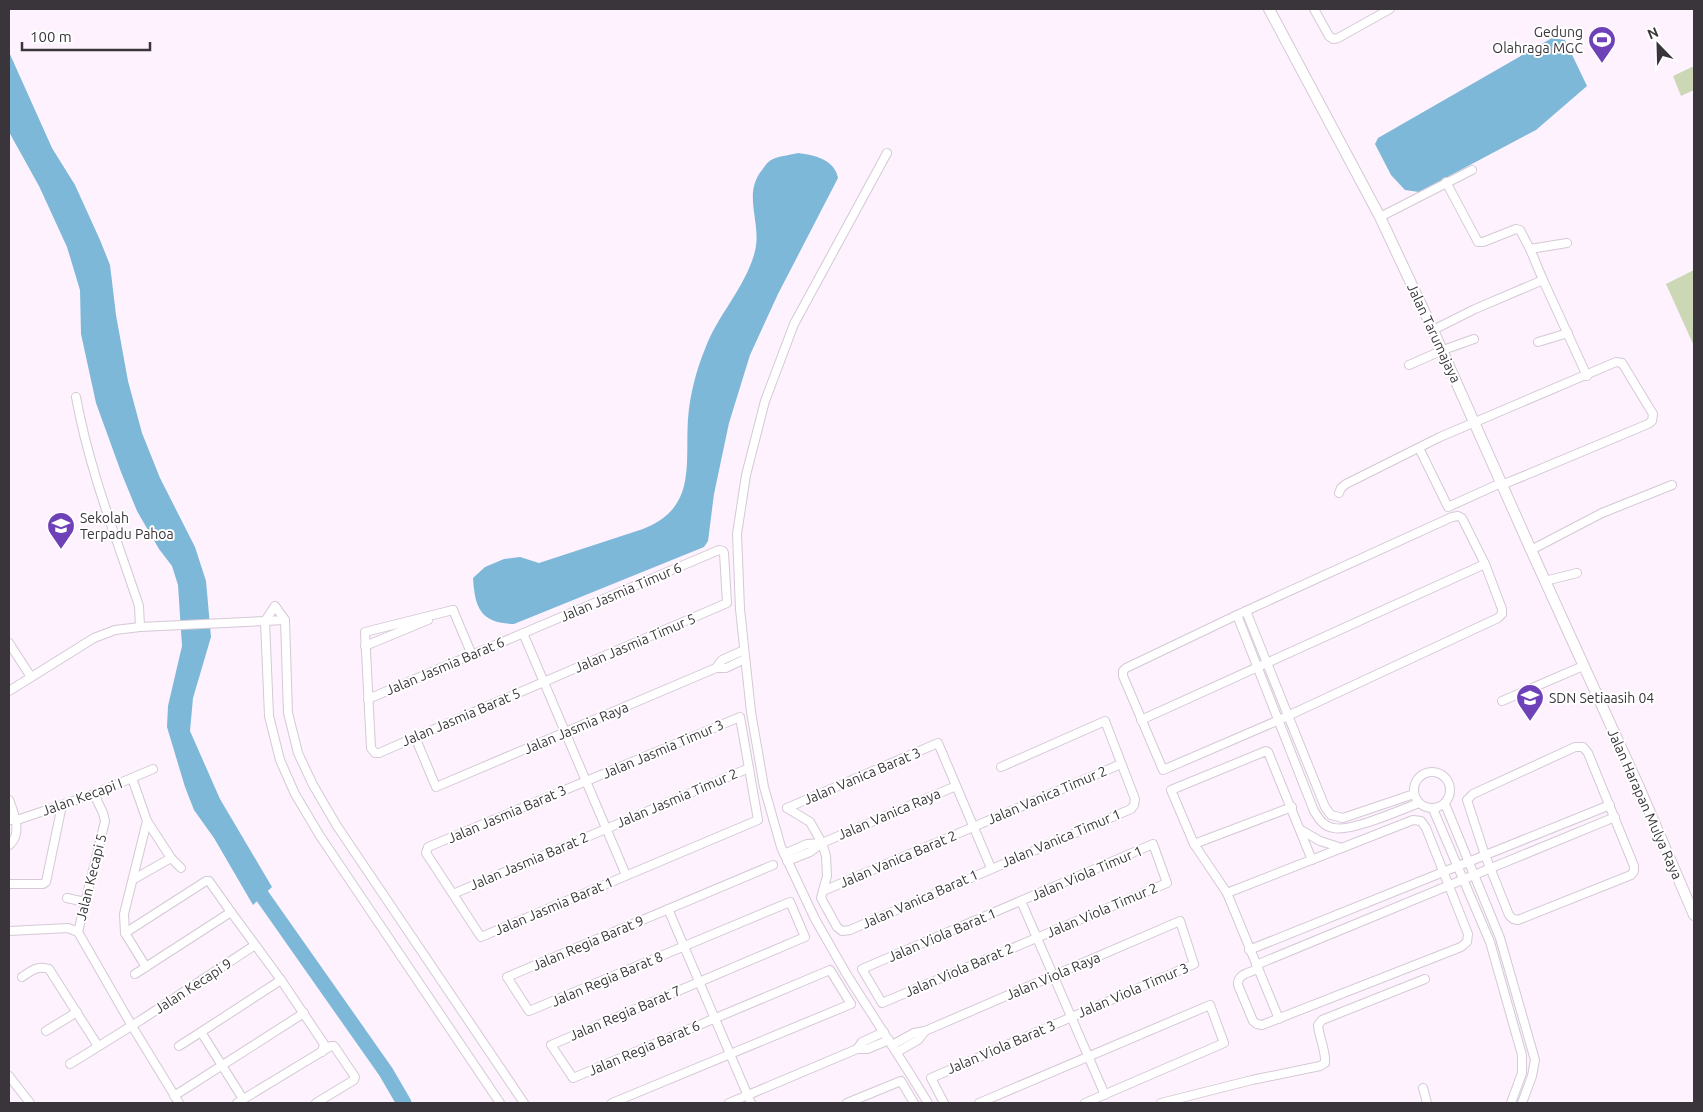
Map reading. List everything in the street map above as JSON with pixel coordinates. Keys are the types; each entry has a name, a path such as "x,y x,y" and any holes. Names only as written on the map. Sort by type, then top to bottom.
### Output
{"street":[{"name":"Jalan Tarumajaya","path":"1269,9 1381,217 1447,349 1533,549 1549,580 1583,666"},
{"path":"1314,9 1329,36 1333,39 1390,9"},
{"path":"887,153 794,324 765,400 746,475 737,534 740,609 750,712 764,787 786,858 815,919 847,975 928,1103"},
{"path":"1381,217 1472,170"},
{"path":"1446,182 1478,242 1518,230 1530,249 1587,376"},
{"path":"1530,249 1567,243"},
{"path":"1436,328 1543,280"},
{"path":"1538,342 1568,333"},
{"path":"1409,366 1474,339"},
{"path":"1339,493 1346,484 1440,437 1587,376 1616,362 1622,363 1653,414 1652,421 1648,424 1448,507 1419,448"},
{"path":"76,397 82,430 94,475 139,606 140,627"},
{"path":"1533,549 1602,513 1672,485"},
{"path":"1458,516 1462,518 1485,564 1502,609 1502,614 1498,618 1279,720 1163,770 1123,676 1126,668 1452,517 1458,516"},
{"name":"Jalan Jasmia Timur 5","path":"544,682 727,603 724,554 723,550 719,550"},
{"name":"Jalan Jasmia Timur 6","path":"523,633 719,550"},
{"path":"1142,720 1485,564"},
{"path":"1549,580 1577,573"},
{"path":"500,1103 320,836 295,794 280,760 269,716 265,621 275,606 285,620 288,713 298,753 313,785 337,826 524,1103"},
{"path":"368,699 364,632 452,610"},
{"path":"365,646 452,610"},
{"path":"452,610 472,655"},
{"path":"1246,611 1325,807 1331,815 1342,818 1414,794"},
{"path":"1238,615 1314,811 1321,822 1333,828 1347,828 1419,803"},
{"path":"9,691 94,638 115,630 140,627 285,620"},
{"path":"523,633 626,875"},
{"name":"Jalan Jasmia Barat 6","path":"368,699 523,633"},
{"path":"9,643 31,677"},
{"name":"Jalan Jasmia Raya","path":"716,668 722,660 744,650"},
{"name":"Jalan Jasmia Raya","path":"415,737 436,787 716,668 726,668 745,659"},
{"path":"1502,701 1583,666"},
{"name":"Jalan Harapan Mulya Raya","path":"1583,666 1639,786 1694,915"},
{"name":"Jalan Jasmia Barat 5","path":"368,699 371,748 375,753 544,682"},
{"name":"Jalan Jasmia Timur 3","path":"586,781 740,717 748,768"},
{"path":"1001,766 1105,722 1121,764"},
{"name":"Jalan Vanica Barat 3","path":"822,843 810,822 787,808 938,743 956,786"},
{"path":"1576,747 1583,747 1588,753 1615,817 1634,866 1634,871 1631,875 1518,920 1512,919 1509,915 1485,855 1467,800 1473,794 1576,747"},
{"path":"1279,1019 1227,893 1194,844 1171,790 1266,751 1292,807 1312,860"},
{"name":"Jalan Vanica Timur 1","path":"990,868 1131,808 1134,805 1135,798 1121,764"},
{"name":"Jalan Vanica Timur 2","path":"973,827 1121,764"},
{"name":"Jalan Jasmia Barat 1","path":"452,894 481,937 758,820 748,768"},
{"name":"Jalan Jasmia Timur 2","path":"606,828 748,768"},
{"name":"Jalan Kecapi I","path":"13,820 94,794 153,769"},
{"path":"1433,809 1445,804 1450,793 1448,780 1438,773 1425,773 1416,782 1414,794 1419,803 1433,809 1464,878 1490,942 1522,1055 1522,1073 1511,1103"},
{"path":"132,778 146,821 171,858 181,868"},
{"name":"Jalan Jasmia Barat 3","path":"452,894 426,853 428,847 586,781"},
{"path":"956,786 990,868"},
{"name":"Jalan Vanica Raya","path":"786,858 810,852 822,843 956,786"},
{"name":"Jalan Kecapi 5","path":"78,932 105,821 94,794"},
{"path":"9,800 13,820 13,841 9,845"},
{"path":"1445,804 1500,938 1535,1060 1532,1076 1522,1103"},
{"path":"9,884 43,884 46,882 62,805"},
{"path":"1249,950 1610,805"},
{"path":"1194,844 1292,807"},
{"path":"1227,893 1413,820 1421,821 1426,828 1448,885 1468,934 1467,942 1460,947 1262,1025 1254,1021 1238,985 1237,981 1240,977 1257,967 1448,885 1464,878 1615,817"},
{"path":"146,821 124,914 125,933 146,967"},
{"name":"Jalan Vanica Barat 2","path":"823,891 973,827"},
{"name":"Jalan Jasmia Barat 2","path":"452,894 606,828"},
{"path":"1300,830 1320,841 1342,848"},
{"path":"822,843 826,856 827,876 823,891"},
{"name":"Jalan Viola Timur 2","path":"1037,938 1167,883 1153,844"},
{"name":"Jalan Viola Timur 1","path":"1021,901 1153,844"},
{"path":"134,878 171,858"},
{"name":"Jalan Regia Barat 9","path":"529,1011 507,977 773,865"},
{"name":"Jalan Vanica Barat 1","path":"823,891 822,898 837,927 842,931 850,930 990,868"},
{"path":"125,933 206,881 208,882 304,1014 324,1044 322,1052"},
{"path":"67,898 85,902"},
{"path":"1021,901 1105,1095"},
{"name":"Jalan Viola Barat 1","path":"882,1002 862,969 1021,901"},
{"name":"Jalan Regia Barat 7","path":"573,1078 551,1045 806,937 790,902"},
{"name":"Jalan Regia Barat 8","path":"529,1011 790,902"},
{"path":"668,909 749,1099"},
{"path":"135,974 231,912"},
{"name":"Jalan Viola Raya","path":"857,1050 893,1046 918,1040 925,1031 1180,921 1194,964"},
{"path":"10,932 68,928 78,932 179,1103"},
{"name":"Jalan Viola Barat 2","path":"882,1002 1037,938"},
{"path":"1490,942 1500,938"},
{"name":"Jalan Kecapi 9","path":"70,1064 132,1026 255,945"},
{"name":"Jalan Viola Timur 3","path":"1071,1017 1194,964"},
{"path":"22,977 38,968 49,969 98,1046"},
{"name":"Jalan Regia Barat 6","path":"573,1078 830,970 851,1004 730,1054"},
{"path":"1161,1103 1252,1080 1320,1066 1325,1063 1326,1057 1318,1025 1322,1020 1425,979"},
{"path":"179,1046 281,980"},
{"path":"979,1103 1210,1005 1224,1043 1085,1103"},
{"path":"46,1031 77,1012"},
{"path":"174,1096 304,1014"},
{"name":"Jalan Viola Barat 3","path":"944,1103 932,1078 1071,1017"},
{"path":"201,1032 222,1066 240,1101 334,1046 355,1077 354,1080 316,1103"},
{"path":"729,1103 749,1099 857,1050 862,1042 884,1032"},
{"path":"612,1103 730,1054"},
{"path":"9,1076 30,1103"},
{"path":"847,1103 901,1081 914,1103"},
{"path":"1424,1088 1426,1103"}],"green space":[{"path":"1694,66 1694,90 1681,96 1673,76"},
{"path":"1694,270 1694,346 1666,284"}],"water":[{"path":"1552,38 1565,40 1587,86 1536,130 1419,192 1405,190 1391,175 1375,144 1378,138"},
{"path":"9,52 52,148 75,185 110,265 116,315 128,381 142,433 160,478 195,547 206,581 211,637 193,698 190,731 220,799 272,887 253,905 214,838 194,810 167,727 168,706 182,646 178,585 172,566 159,549 137,511 96,403 81,334 80,290 67,247 39,186 9,132"},
{"path":"798,153 811,155 829,163 838,178 778,294 750,355 729,423 714,494 708,541 704,547 514,624 494,621 487,617 478,606 473,578 485,567 504,559 520,557 539,563 643,529 660,520 672,509 680,497 685,483 689,410 699,366 717,324 745,277 755,251 756,230 753,189 756,179 765,165 771,160"}],"waterway":[{"path":"251,880 386,1072 404,1103"}],"place":[{"name":"Gedung Olahraga MGC","path":"1602,64"},
{"name":"Sekolah Terpadu Pahoa","path":"61,550"},
{"name":"SDN Setiaasih 04","path":"1530,722"}]}
